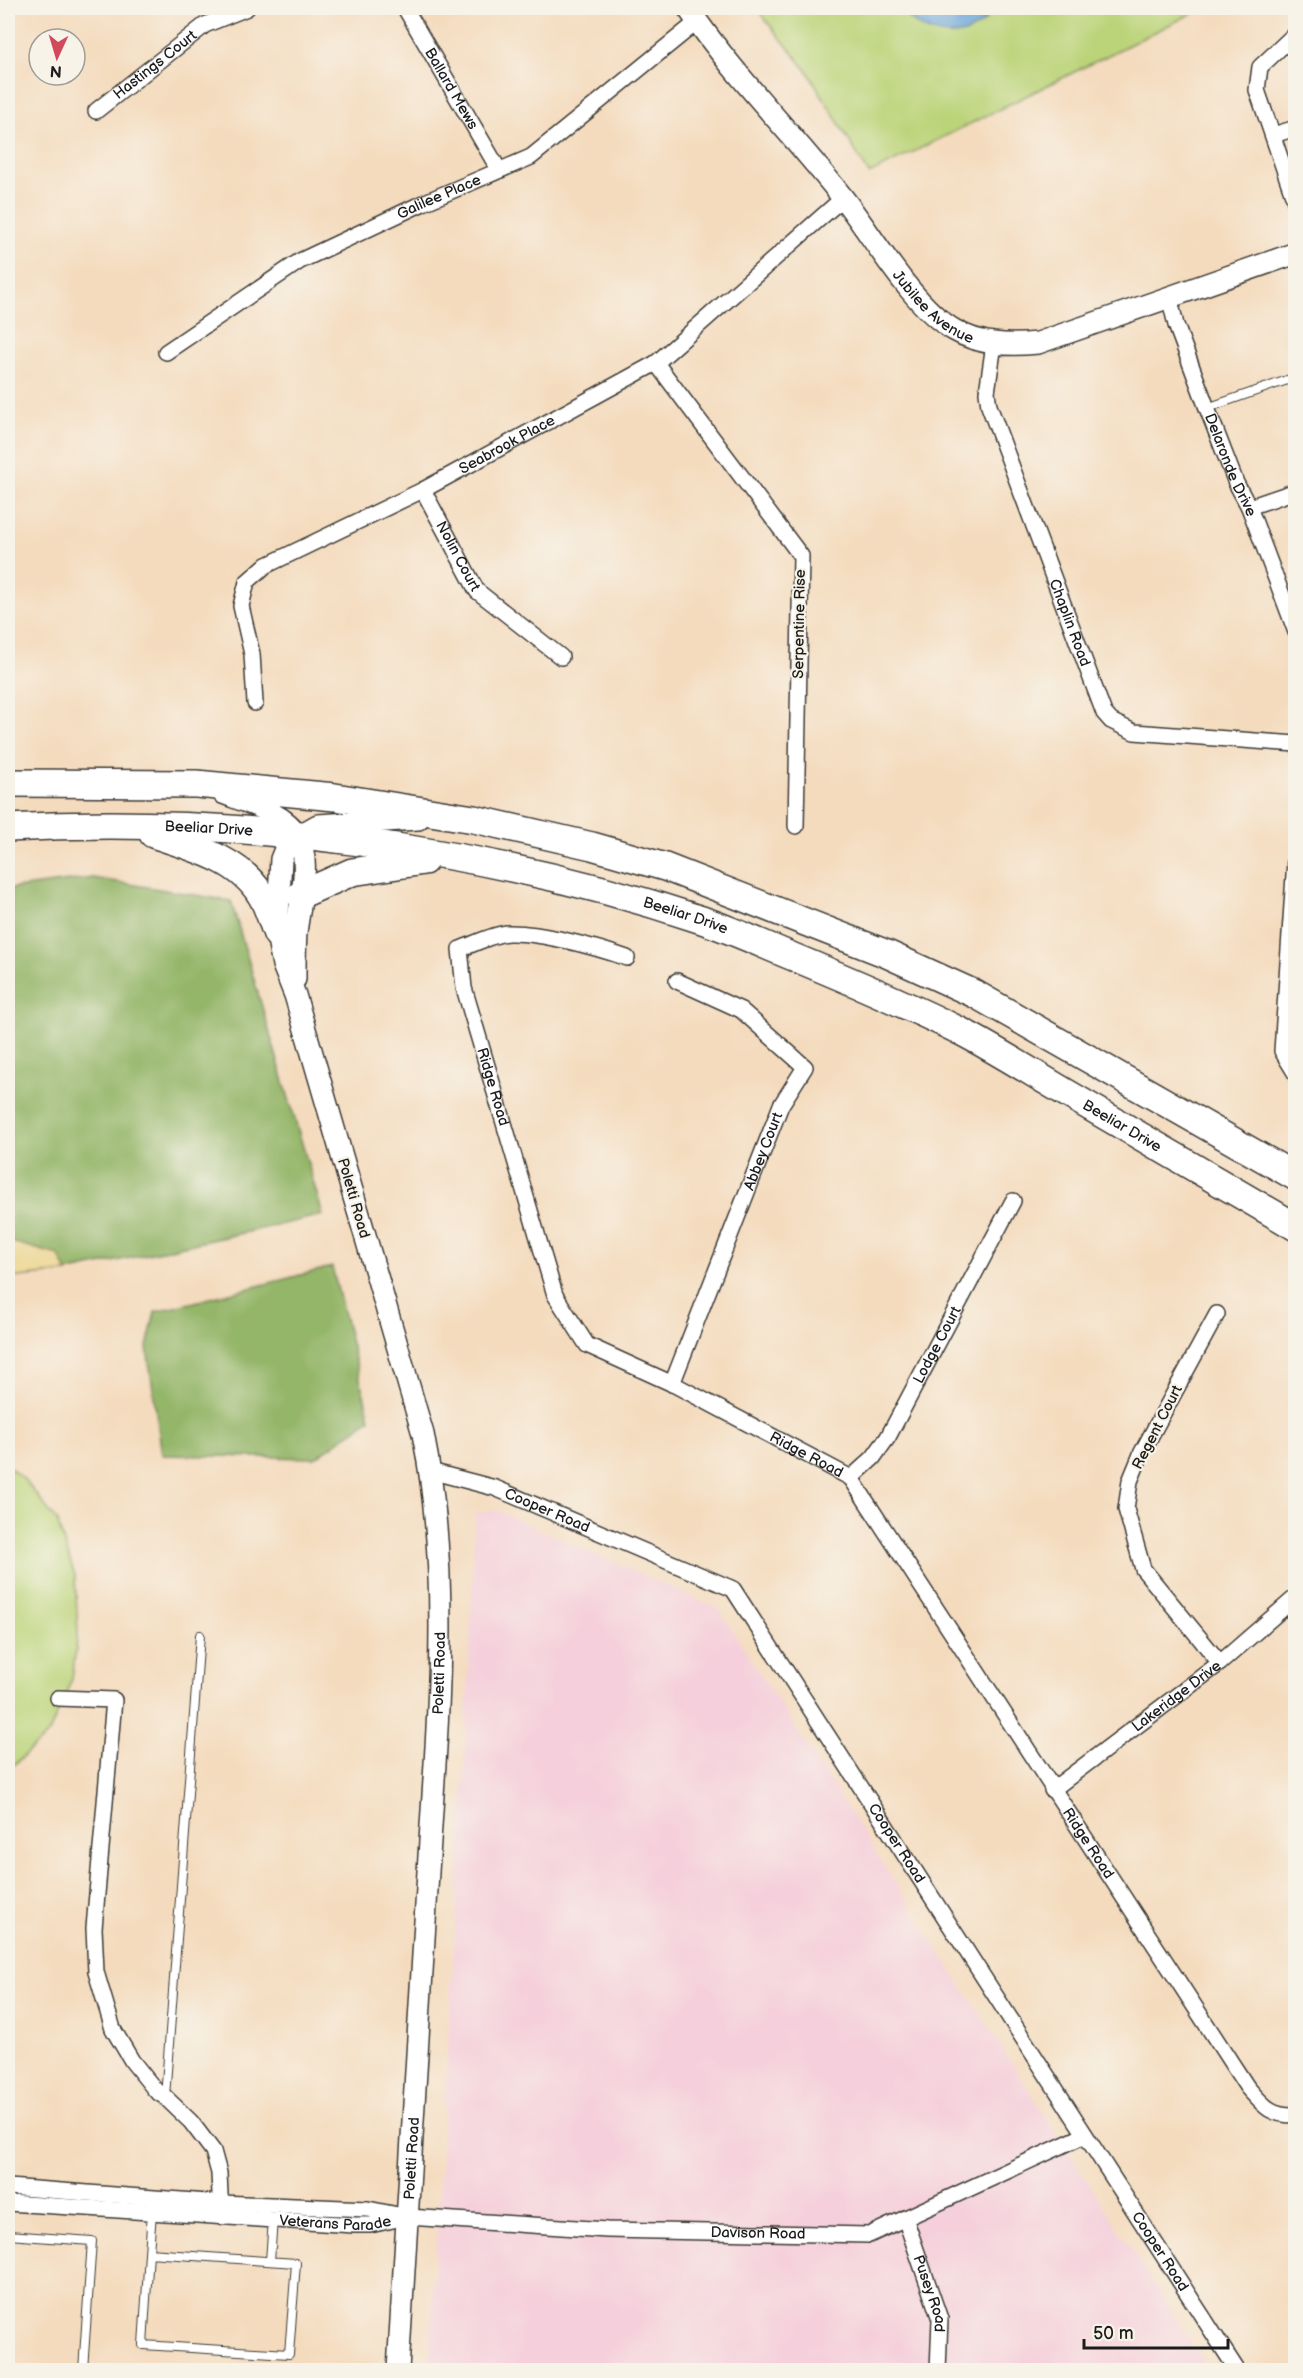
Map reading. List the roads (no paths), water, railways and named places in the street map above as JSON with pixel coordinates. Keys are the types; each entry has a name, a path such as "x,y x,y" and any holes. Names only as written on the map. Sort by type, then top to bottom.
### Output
{"highway":[{"path":"8,783 196,784 335,797 474,819 592,846 665,867 887,954 975,994 1296,1177"},
{"path":"126,825 224,861 244,873 262,896 277,934"},
{"name":"Beeliar Drive","path":"8,828 126,825 242,829 298,835 455,857 588,886 703,920 863,986 963,1033 1296,1227"},
{"path":"300,895 352,872 455,857"}],"main road":[{"name":"Jubilee Avenue","path":"693,15 843,198 933,314 953,329 994,344 1038,343 1296,253"},
{"path":"196,784 246,802 286,822 298,835 318,825 394,819 474,819"},
{"name":"Poletti Road","path":"295,995 296,936 304,860 298,835 288,843 281,859 277,934 283,965 295,995 423,1434 430,1471 437,1565 439,1688 398,2370"}],"street":[{"name":"Hastings Court","path":"96,111 205,26 247,8"},
{"name":"Ballard Mews","path":"405,8 499,170"},
{"name":"Galilee Place","path":"166,352 300,261 531,157 693,15"},
{"path":"1296,33 1269,57 1260,67 1257,76 1257,90 1296,204"},
{"path":"1273,135 1296,128"},
{"name":"Seabrook Place","path":"255,703 252,654 241,606 247,582 265,566 423,490 656,363 843,198"},
{"name":"Delaronde Drive","path":"1169,296 1176,325 1207,408 1236,483 1250,507 1296,632"},
{"name":"Chaplin Road","path":"994,344 987,392 989,406 1104,712 1111,721 1134,732 1150,735 1296,744"},
{"name":"Serpentine Rise","path":"656,363 801,556 796,826"},
{"name":"Nolin Court","path":"423,490 477,591 561,657"},
{"path":"1250,507 1296,491"},
{"path":"1296,846 1282,1051 1296,1074"},
{"name":"Ridge Road","path":"627,958 605,950 535,936 507,933 460,950 464,988 555,1296 587,1345 672,1384 851,1478 1247,2087 1264,2106 1280,2115 1296,2115"},
{"name":"Abbey Court","path":"672,1384 781,1105 805,1067 741,1010 677,981"},
{"name":"Lodge Court","path":"851,1478 873,1458 888,1437 1013,1201"},
{"name":"Regent Court","path":"1217,1314 1142,1452 1130,1481 1126,1509 1131,1534 1143,1569 1220,1663"},
{"name":"Cooper Road","path":"430,1471 495,1488 733,1589 1237,2370"},
{"name":"Lakeridge Drive","path":"1052,1790 1220,1663 1296,1597"},
{"path":"58,1698 114,1700 93,1953 105,2004 122,2045 143,2077 191,2122 213,2151 219,2173 221,2209"},
{"name":"Davison Road","path":"408,2217 607,2230 869,2235 1085,2135"},
{"name":"Veterans Parade","path":"8,2187 221,2209 273,2219 370,2225 408,2217"},
{"name":"Veterans Parade","path":"8,2204 152,2212 221,2209 368,2209 408,2217"},
{"name":"Pusey Road","path":"905,2218 940,2319 938,2370"}],"lane":[{"path":"1207,408 1296,377"},
{"path":"165,2097 200,1635"},
{"path":"149,2253 296,2262 289,2354 143,2344 149,2253 152,2212"},
{"path":"270,2261 273,2219"},
{"path":"8,2235 92,2241 83,2370"}],"water":[{"path":"900,8 982,8 986,13 986,19 964,33 941,34 918,25"}]}
